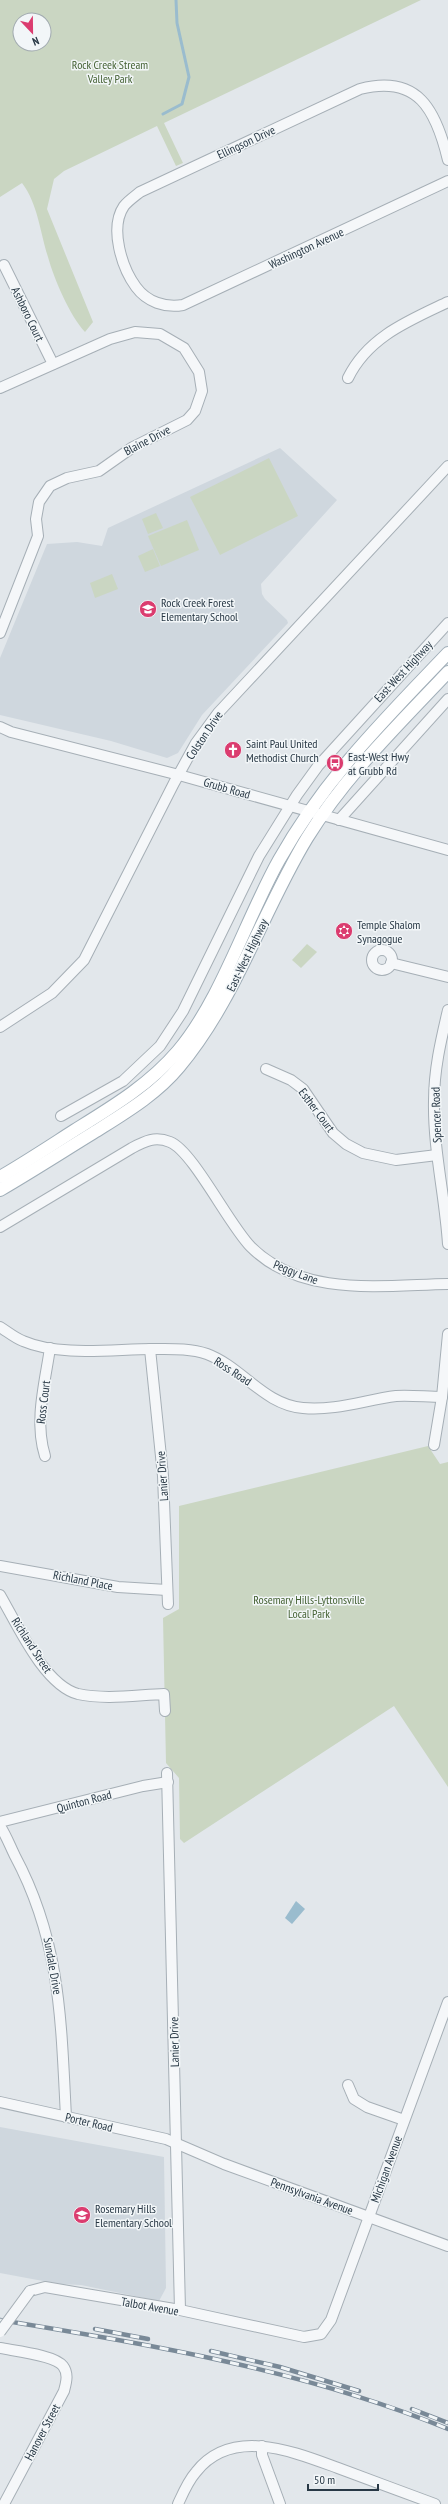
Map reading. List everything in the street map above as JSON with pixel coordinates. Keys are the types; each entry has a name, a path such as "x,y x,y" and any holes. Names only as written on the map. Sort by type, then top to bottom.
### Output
{"main road":[{"name":"East-West Highway","path":"0,1177 114,1106 142,1086 163,1067 191,1033 204,1012 275,868 309,811 336,772 365,739 448,653"},
{"name":"East-West Highway","path":"0,1190 152,1094 178,1068 205,1033 221,1006 307,838 322,816 364,762 448,672"}],"street":[{"name":"Ellingson Drive","path":"163,306 150,299 136,287 119,250 117,231 119,220 124,207 140,192 360,89 374,85 396,86 414,94 427,105 440,128 448,160"},
{"name":"Washington Avenue","path":"163,306 174,306 191,302 448,181"},
{"name":"Ashboro Court","path":"4,265 53,364"},
{"path":"348,378 356,362 366,350 396,327 448,302"},
{"name":"Blaine Drive","path":"0,388 110,339 135,332 160,334 176,342 191,357 199,372 202,391 195,411 187,420 133,447 99,471 67,478 50,486 39,502 36,519 38,536 31,558 0,633"},
{"name":"Colston Drive","path":"0,1027 52,993 84,960 179,774 196,743 218,712 448,466"},
{"name":"East-West Highway","path":"61,1116 123,1081 160,1046 183,1011 259,856 289,806 318,766 448,623"},
{"path":"339,820 448,699"},
{"name":"Grubb Road","path":"1,729 179,774 322,816 448,850"},
{"path":"391,963 448,977"},
{"name":"Spencer Road","path":"448,1010 435,1073 434,1102 437,1155 448,1244"},
{"name":"Esther Court","path":"266,1069 291,1080 303,1089 333,1133 346,1144 363,1153 396,1160 437,1155"},
{"path":"105,1092 114,1106"},
{"name":"Peggy Lane","path":"0,1227 132,1148 147,1140 157,1139 171,1142 186,1155 251,1247 283,1270 315,1282 353,1286 448,1284"},
{"name":"Ross Road","path":"0,1327 23,1341 50,1348 86,1351 177,1348 207,1354 230,1367 269,1396 281,1402 302,1408 329,1409 398,1396 442,1397"},
{"path":"434,1445 442,1397 448,1334"},
{"name":"Ross Court","path":"45,1456 41,1442 39,1424 50,1348"},
{"name":"Lanier Drive","path":"150,1349 163,1476 168,1604"},
{"name":"Richland Place","path":"0,1566 118,1587 167,1590"},
{"name":"Richland Street","path":"0,1595 45,1670 67,1690 98,1696 164,1694 165,1711"},
{"name":"Lanier Drive","path":"168,1777 180,2310"},
{"name":"Quinton Road","path":"0,1822 143,1786 168,1777"},
{"name":"Sundale Drive","path":"0,1826 31,1886 50,1943 60,2003 66,2117"},
{"name":"Michigan Avenue","path":"321,2334 332,2320 404,2120 446,2017 448,2002"},
{"path":"348,2085 354,2099 367,2107 404,2120"},
{"name":"Porter Road","path":"0,2102 166,2140 176,2144"},
{"name":"Pennsylvania Avenue","path":"176,2144 224,2164 448,2246"},
{"name":"Talbot Avenue","path":"0,2332 30,2291 45,2287 180,2310 304,2337 321,2334"},
{"name":"Hanover Street","path":"0,2348 56,2360 64,2367 66,2373 64,2391 4,2504"},
{"path":"178,2504 196,2471 211,2458 232,2448 262,2446 290,2450 435,2504"},
{"path":"262,2446 262,2455 280,2504"}],"shaded area":[{"name":"Rock Creek Forest Elementary School","path":"280,448 337,500 261,584 262,594 265,599 287,620 288,623 202,715 178,753 167,758 111,741 0,715 0,658 47,544 77,542 102,546 108,528"},
{"name":"Rosemary Hills Elementary School","path":"0,2127 164,2157 166,2288 159,2301 81,2285 59,2284 0,2273"}],"green space":[{"name":"Rock Creek Stream Valley Park","path":"0,0 421,0 164,123 183,163 176,166 157,126 64,171 54,179 47,209 93,322 85,332 68,307 58,286 32,200 22,183 0,197"},
{"path":"269,458 298,516 220,555 190,497"},
{"path":"156,513 163,528 148,534 142,519"},
{"path":"187,520 199,550 161,566 148,536"},
{"path":"153,549 160,566 145,572 138,556"},
{"path":"112,574 118,589 95,598 90,583"},
{"path":"307,944 317,952 301,968 292,960"},
{"name":"Rosemary Hills-Lyttonsville Local Park","path":"428,1446 440,1464 448,1462 448,1787 394,1706 184,1843 180,1839 179,1778 166,1763 163,1618 179,1609 179,1506"}],"water":[{"path":"296,1901 305,1909 292,1924 285,1918"}],"waterway":[{"path":"163,114 182,104 189,77 177,23 176,0"}],"railway":[{"path":"0,2320 171,2350 283,2375 394,2408 448,2429"},
{"path":"95,2329 148,2339"},
{"path":"211,2351 280,2367 359,2391"},
{"path":"412,2409 448,2423"}],"place":[{"name":"Rock Creek Forest Elementary School","path":"148,609"},
{"name":"Saint Paul United Methodist Church","path":"233,750"},
{"name":"East-West Hwy at Grubb Rd","path":"335,763"},
{"name":"Temple Shalom Synagogue","path":"344,931"},
{"name":"Rosemary Hills Elementary School","path":"82,2215"}]}
